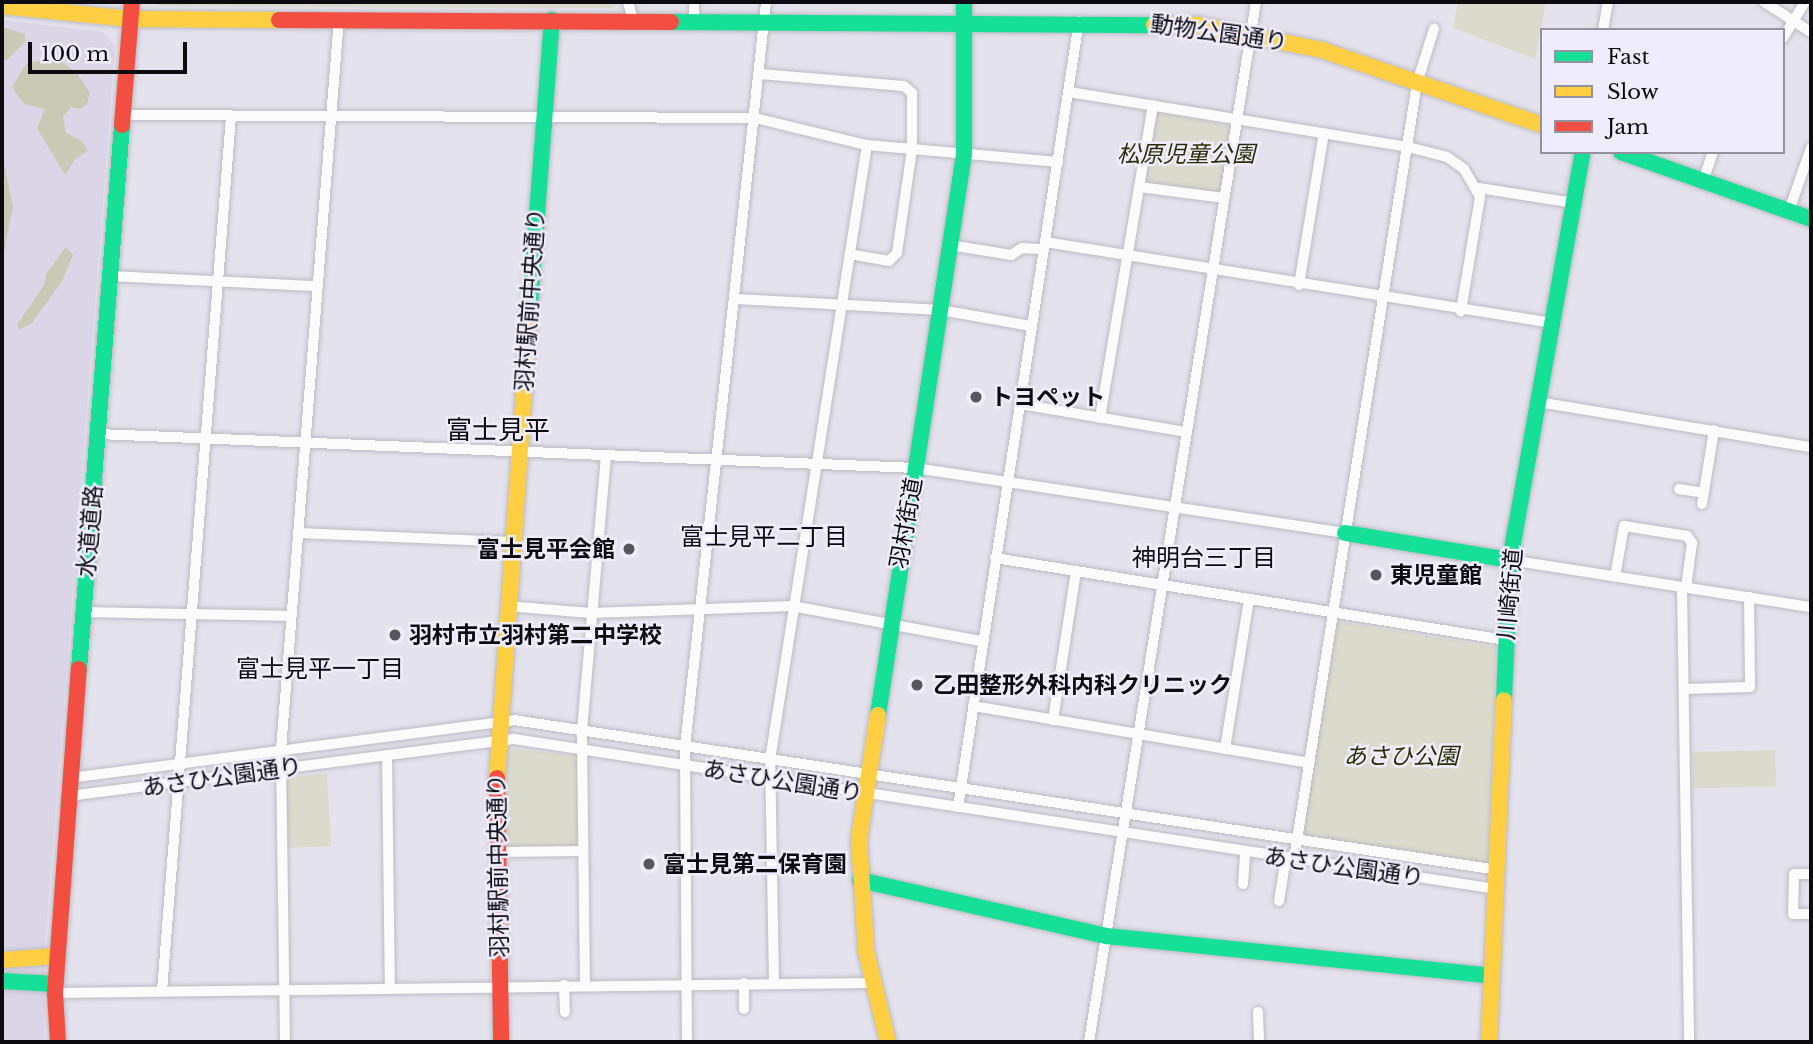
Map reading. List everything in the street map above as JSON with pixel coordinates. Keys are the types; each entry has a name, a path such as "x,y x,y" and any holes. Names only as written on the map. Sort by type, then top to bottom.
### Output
{"street":[{"name":"水道道路","path":"58,1042 55,988 57,956 132,2"},
{"path":"628,2 633,20"},
{"path":"694,2 694,19"},
{"path":"687,1042 685,747 736,299 766,2"},
{"name":"羽村街道","path":"888,1042 873,983 860,880 864,793 964,153 964,2"},
{"path":"1089,1042 1125,833 1256,2"},
{"path":"1606,28 1608,2"},
{"path":"1764,2 1811,32"},
{"path":"1785,35 1805,2"},
{"name":"動物公園通り","path":"2,6 130,19 766,19 1198,24 1322,50 1540,124"},
{"path":"285,1042 281,750 339,18"},
{"name":"羽村駅前中央通り","path":"501,1042 496,739 542,117 552,20"},
{"path":"958,807 981,641 1079,21"},
{"path":"1279,901 1297,840 1417,83 1434,29"},
{"path":"760,74 904,86 912,93 912,149 897,253 889,261 850,254"},
{"path":"1069,92 1408,146 1447,158 1464,169 1479,188 1574,203"},
{"path":"1100,418 1153,105"},
{"path":"124,116 755,118 867,145 1058,162"},
{"path":"162,991 180,764 188,614 207,440 231,116"},
{"path":"1299,285 1324,133"},
{"path":"775,982 770,760 792,606 867,145"},
{"path":"1789,212 1811,148"},
{"name":"川崎街道","path":"1489,1042 1510,560 1583,154"},
{"path":"1627,154 1811,219"},
{"path":"1703,181 1712,154"},
{"path":"1139,187 1224,198"},
{"path":"1461,311 1479,188"},
{"path":"950,245 1011,255 1022,248 1044,246 1128,256 1382,299 1553,323"},
{"path":"110,276 318,286"},
{"path":"736,299 941,310 1031,326"},
{"path":"1538,402 1811,447"},
{"path":"1019,404 1187,432"},
{"path":"1679,489 1703,498 1714,430"},
{"path":"98,434 207,440 518,449 606,456 915,468 1811,607"},
{"path":"585,985 582,730 606,456"},
{"path":"1615,577 1624,526 1687,536 1692,543 1684,588 1689,1042"},
{"path":"298,533 511,542"},
{"path":"995,558 1505,640"},
{"path":"1053,720 1076,571"},
{"path":"1684,689 1751,687 1749,597"},
{"path":"1225,749 1249,599"},
{"path":"506,606 591,613 792,606 981,641"},
{"path":"84,612 291,615"},
{"path":"973,706 1308,763"},
{"name":"あさひ公園通り","path":"71,778 498,721 582,730 1498,870"},
{"name":"あさひ公園通り","path":"69,796 496,739 1496,889"},
{"path":"387,755 390,988"},
{"path":"498,852 583,851"},
{"path":"1243,884 1245,852"},
{"path":"1811,874 1794,874 1793,914 1811,914"},
{"path":"860,880 1107,936 1492,976"},
{"path":"2,960 57,956"},
{"path":"2,981 55,988 162,991 687,982 873,983"},
{"path":"744,983 744,1009"},
{"path":"564,985 565,1012"},
{"path":"1258,1012 1259,1042"}],"shaded area":[{"path":"2,20 103,32 115,46 45,945 44,1042 2,1042"}],"green space":[{"path":"154,2 618,2 613,8 544,8 158,6"},
{"path":"1458,2 1546,2 1535,59 1453,28"},
{"path":"2,27 25,34 25,42 7,60 2,60"},
{"path":"42,60 62,62 76,72 90,93 87,104 80,109 71,107 63,117 66,133 82,141 88,151 75,159 65,175 37,128 45,109 24,104 12,87 26,64"},
{"name":"松原児童公園","path":"1154,112 1231,125 1220,196 1141,186"},
{"path":"2,153 13,207 2,262"},
{"path":"66,247 73,255 62,281 32,323 19,330 17,325 44,285 46,274"},
{"name":"あさひ公園","path":"1330,620 1496,647 1488,866 1300,841"},
{"path":"505,748 581,756 579,849 505,850"},
{"path":"1775,750 1776,787 1693,788 1692,752"},
{"path":"327,773 331,846 285,848 285,778"}],"traffic: fast":[{"path":"878,715 964,154 964,2"},
{"path":"529,318 552,20"},
{"path":"671,22 1154,25"},
{"path":"79,669 122,125"},
{"path":"1504,700 1510,560 1583,154"},
{"path":"1627,154 1811,219"},
{"path":"1345,533 1510,560"},
{"path":"860,880 1107,936 1492,976"},
{"path":"2,981 55,984"}],"traffic: slow":[{"path":"2,6 130,19 279,20"},
{"path":"1154,25 1198,25 1322,50 1540,124"},
{"path":"497,778 529,318"},
{"path":"1489,1042 1504,700"},
{"path":"878,715 859,839 866,951 888,1042"},
{"path":"2,960 57,956"}],"traffic: jam":[{"path":"122,125 132,2"},
{"path":"279,20 671,22"},
{"path":"58,1042 55,993 79,669"},
{"path":"497,778 501,1042"}],"place":[{"name":"トヨペット","path":"976,397"},
{"name":"富士見平会館","path":"629,549"},
{"name":"東児童館","path":"1376,575"},
{"name":"羽村市立羽村第二中学校","path":"395,635"},
{"name":"乙田整形外科内科クリニック","path":"917,685"},
{"name":"富士見第二保育園","path":"649,864"}],"district":[{"name":"富士見平","path":"498,431"},
{"name":"富士見平二丁目","path":"764,537"},
{"name":"神明台三丁目","path":"1204,558"},
{"name":"富士見平一丁目","path":"320,669"}]}
